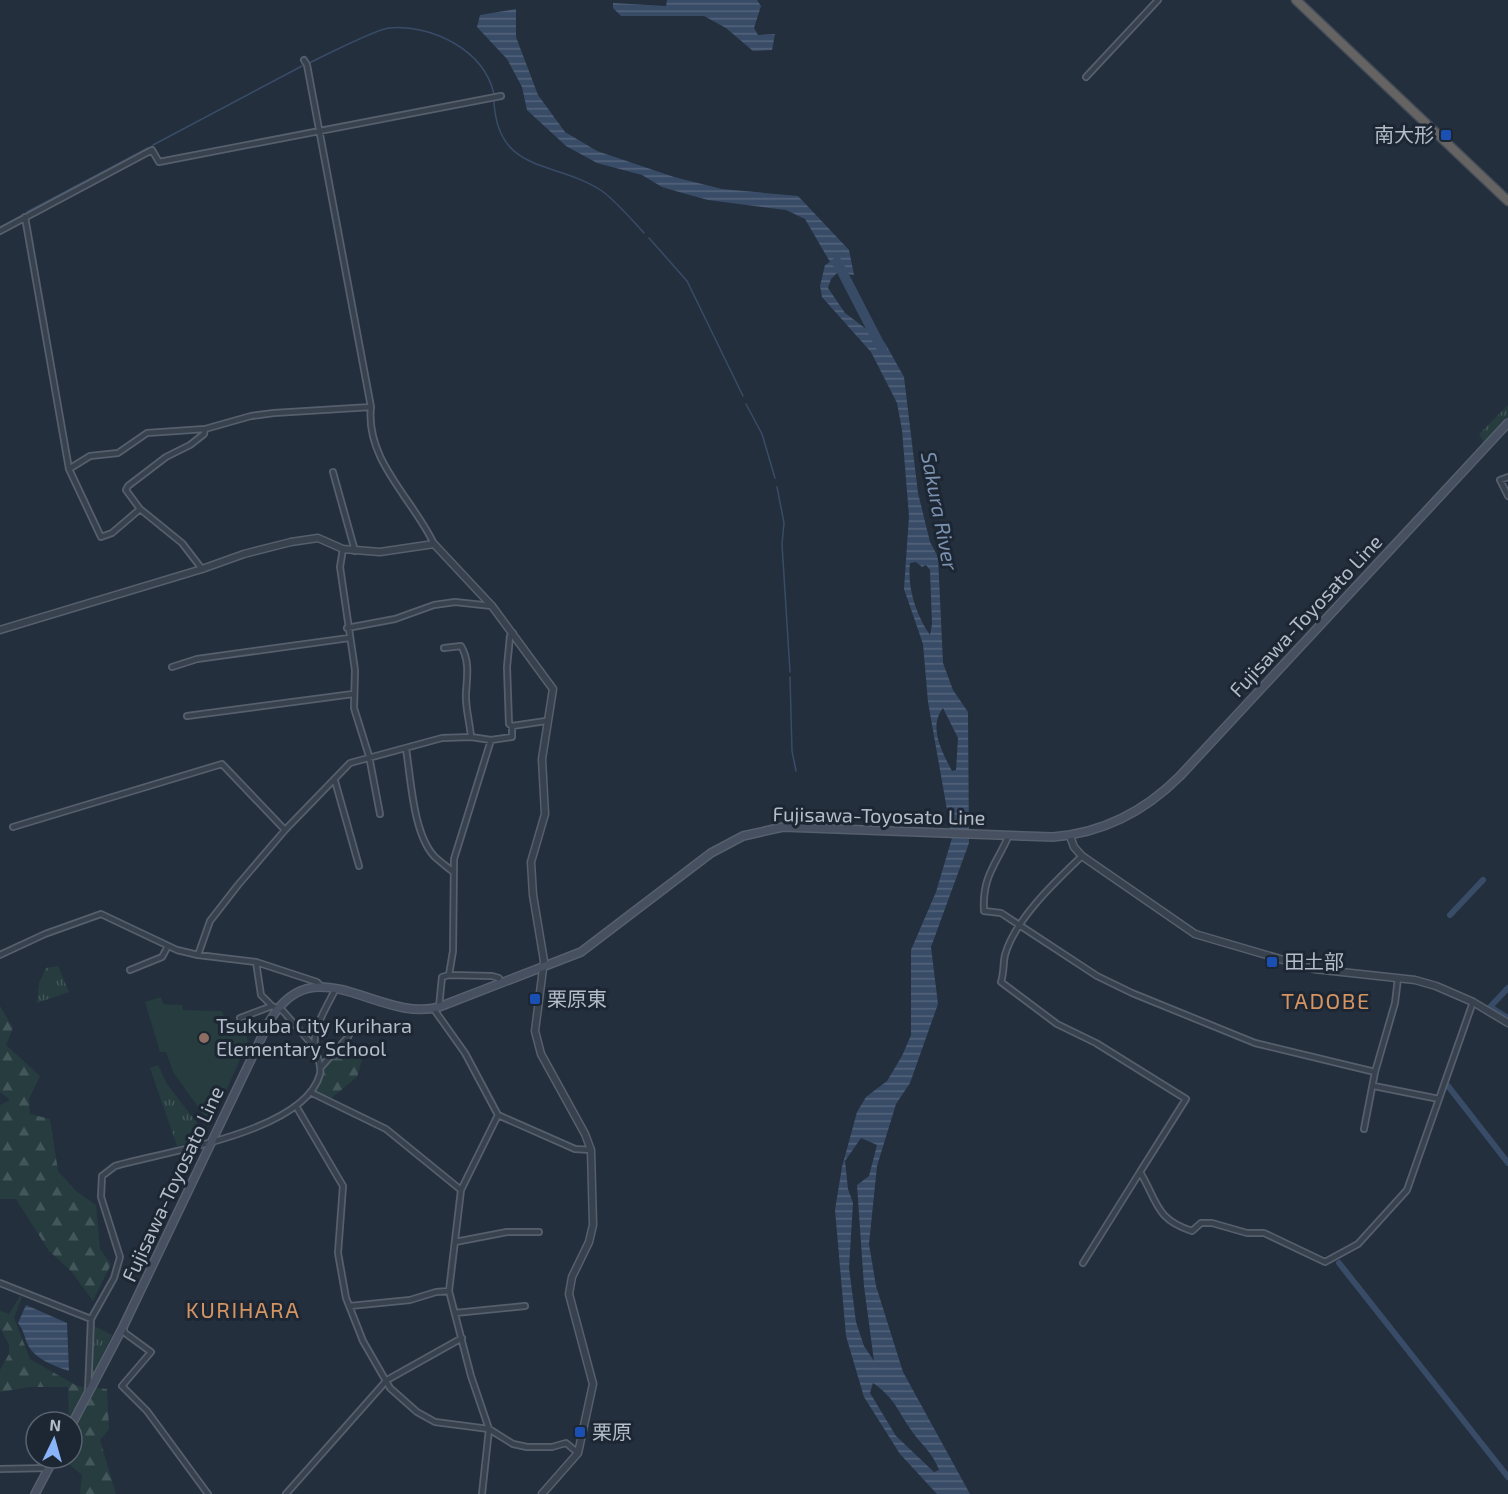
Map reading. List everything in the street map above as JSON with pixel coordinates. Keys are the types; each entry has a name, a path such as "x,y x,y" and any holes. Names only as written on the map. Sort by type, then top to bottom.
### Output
{"highway":[{"path":"1296,0 1508,201"}],"main road":[{"name":"Fujisawa-Toyosato Line","path":"79,1410 123,1327 275,1007 293,995 321,986 401,1006 436,1008 574,955 604,936 729,842 772,828 1070,836 1098,830 1121,820 1162,794 1508,423"},
{"path":"35,1494 47,1470"}],"street":[{"path":"1086,77 1158,0"},
{"path":"304,60 307,65 371,407 371,432 397,489 417,514 434,544 492,606 553,689 546,721 543,759 545,813 531,862 533,895 544,968 536,1023 537,1041 591,1150 593,1225 572,1276 569,1294 593,1384 578,1453 542,1494"},
{"path":"0,231 152,150 159,162 501,96"},
{"path":"25,217 69,469 101,537 112,532 140,508"},
{"path":"69,469 90,456 118,453 147,433 206,429 250,416 331,408 371,407"},
{"path":"202,569 182,543 140,508 128,493 128,486 166,457 190,445 204,434 206,429"},
{"path":"333,472 355,551"},
{"path":"1508,477 1500,480 1508,496"},
{"path":"0,630 202,569 244,554 313,538 324,538 343,549 355,551 395,551 418,544 434,544"},
{"path":"343,549 339,567 355,670 353,694 369,756 380,814"},
{"path":"347,628 395,619 434,604 455,602 492,606"},
{"path":"198,955 210,921 285,830 350,763 442,738 471,737 491,740 512,736 512,726 509,724 507,667 510,636 513,633"},
{"path":"172,667 197,659 349,638"},
{"path":"444,648 461,646 466,656 468,684 466,694 471,737"},
{"path":"187,716 353,694"},
{"path":"512,726 546,721"},
{"path":"450,975 453,951 452,871 477,778 491,740"},
{"path":"406,749 416,814 424,837 432,854 452,871"},
{"path":"13,827 222,764 285,830"},
{"path":"335,781 359,866"},
{"path":"1007,835 987,876 983,890 984,910 1000,913 1097,976 1132,993 1255,1043 1375,1072"},
{"path":"1070,836 1074,847 1082,856 1179,925 1215,942 1314,969 1398,978 1436,986 1473,1002 1508,1023"},
{"path":"1082,856 1051,886 1021,925 1005,955 1001,982 1057,1024 1096,1043 1186,1099 1083,1263"},
{"path":"0,956 45,934 101,914 168,946 207,958 256,962 317,982 321,986"},
{"path":"130,970 159,959 168,946"},
{"path":"256,962 259,989 275,1007 283,1011 315,1048"},
{"path":"500,984 498,978 492,976 450,975 442,977 436,1008 465,1053 498,1115 575,1149 591,1150"},
{"path":"1364,1129 1375,1072 1395,1002 1398,978"},
{"path":"321,1067 315,1048 315,1034 336,988"},
{"path":"1140,1172 1162,1217 1176,1226 1192,1231 1201,1223 1212,1223 1247,1233 1264,1233 1325,1262 1358,1244 1407,1190 1473,1002"},
{"path":"240,1018 275,1007"},
{"path":"88,1394 91,1319 114,1278 120,1257 101,1197 102,1176 115,1166 211,1141 268,1123 297,1106 312,1093 321,1067 348,1037 353,1027"},
{"path":"1374,1086 1439,1099"},
{"path":"312,1093 386,1129 461,1190"},
{"path":"297,1106 343,1186 338,1253 350,1306 363,1341 390,1388 400,1400 435,1422 450,1422 489,1429 513,1444 552,1448 566,1443 578,1453"},
{"path":"482,1494 489,1429 449,1291 461,1190 498,1115"},
{"path":"455,1242 507,1232 539,1232"},
{"path":"0,1283 91,1319"},
{"path":"350,1306 410,1300 436,1292 449,1291"},
{"path":"455,1313 525,1306"},
{"path":"123,1327 125,1333 152,1352 122,1386 169,1439 208,1494"},
{"path":"286,1494 387,1380 462,1338"},
{"path":"0,1469 24,1468"}],"green space":[{"path":"1508,405 1508,417 1484,443 1479,434"},
{"path":"58,966 69,992 37,1003 39,983 46,968"},
{"path":"161,997 163,1004 182,1005 183,1010 222,1011 228,1027 242,1025 248,1041 213,1121 208,1121 173,1072 166,1052 160,1052 145,1002"},
{"path":"0,1006 13,1028 6,1045 40,1076 29,1099 30,1114 50,1119 58,1171 76,1191 96,1205 100,1249 111,1264 93,1301 71,1271 49,1251 16,1199 0,1199 0,1105 10,1100 0,1092"},
{"path":"339,1048 362,1060 357,1077 328,1101 315,1090 323,1068"},
{"path":"158,1065 167,1084 207,1136 205,1139 177,1146 150,1068"},
{"path":"20,1296 22,1297 14,1318 30,1359 77,1386 107,1389 109,1429 100,1440 116,1494 80,1494 82,1475 76,1470 84,1470 84,1410 69,1410 68,1387 30,1387 0,1392 0,1370 9,1354 9,1345 0,1328 0,1311 9,1314"},
{"path":"92,1325 112,1335 92,1377 90,1374"}],"water":[{"path":"667,0 757,0 761,6 754,28 758,35 775,34 772,50 753,51 726,28 704,16 621,16 613,8 613,3 666,6"},
{"path":"516,9 516,37 538,95 565,132 597,151 674,177 722,189 798,196 849,250 854,275 837,273 831,279 828,288 845,313 885,343 904,377 918,493 930,542 938,557 943,663 953,690 968,712 969,843 931,947 938,1004 910,1083 896,1104 877,1166 869,1244 876,1286 903,1372 970,1494 937,1494 900,1454 864,1397 846,1336 835,1210 842,1167 857,1112 866,1097 887,1081 911,1035 911,950 936,892 952,838 928,702 923,644 904,589 909,516 902,430 897,403 871,352 822,297 820,286 825,265 830,262 805,219 786,210 708,200 662,187 642,175 597,163 566,146 527,110 522,87 507,59 477,27 480,15","holes":["916,562 922,567 926,565 930,570 932,624 930,635 914,600 910,582 910,563","943,708 958,738 956,770 952,771 938,740 939,715","861,1138 877,1145 869,1176 857,1185 864,1286 874,1361 864,1346 856,1322 849,1268 853,1203 848,1189 845,1161","873,1383 890,1398 939,1470 934,1472 896,1436 870,1393"]},
{"path":"26,1305 67,1323 69,1371 46,1361 31,1350 18,1323"}],"waterway":[{"path":"309,63 382,30 389,28 422,30 454,43 468,53 488,78 494,94"},
{"path":"153,145 302,66"},
{"path":"494,102 498,126 506,142 518,154 532,162 584,181 602,191 644,233"},
{"path":"27,212 148,148"},
{"path":"0,227 21,216"},
{"path":"649,238 687,281 743,396"},
{"name":"Sakura River","path":"837,262 882,349"},
{"path":"746,404 762,434 775,478"},
{"path":"777,487 784,523 782,544 790,672"},
{"path":"790,677 792,751 796,771"},
{"path":"1450,915 1483,880"},
{"path":"1508,988 1490,1007 1508,1018"},
{"path":"1448,1086 1508,1163"},
{"path":"1339,1263 1508,1477"}],"place":[{"name":"南大形","path":"1446,135"},
{"name":"田土部","path":"1272,962"},
{"name":"栗原東","path":"535,999"},
{"name":"Tsukuba City Kurihara Elementary School","path":"204,1038"},
{"name":"栗原","path":"580,1432"}],"district":[{"name":"TADOBE","path":"1326,1001"},
{"name":"KURIHARA","path":"243,1310"}]}
